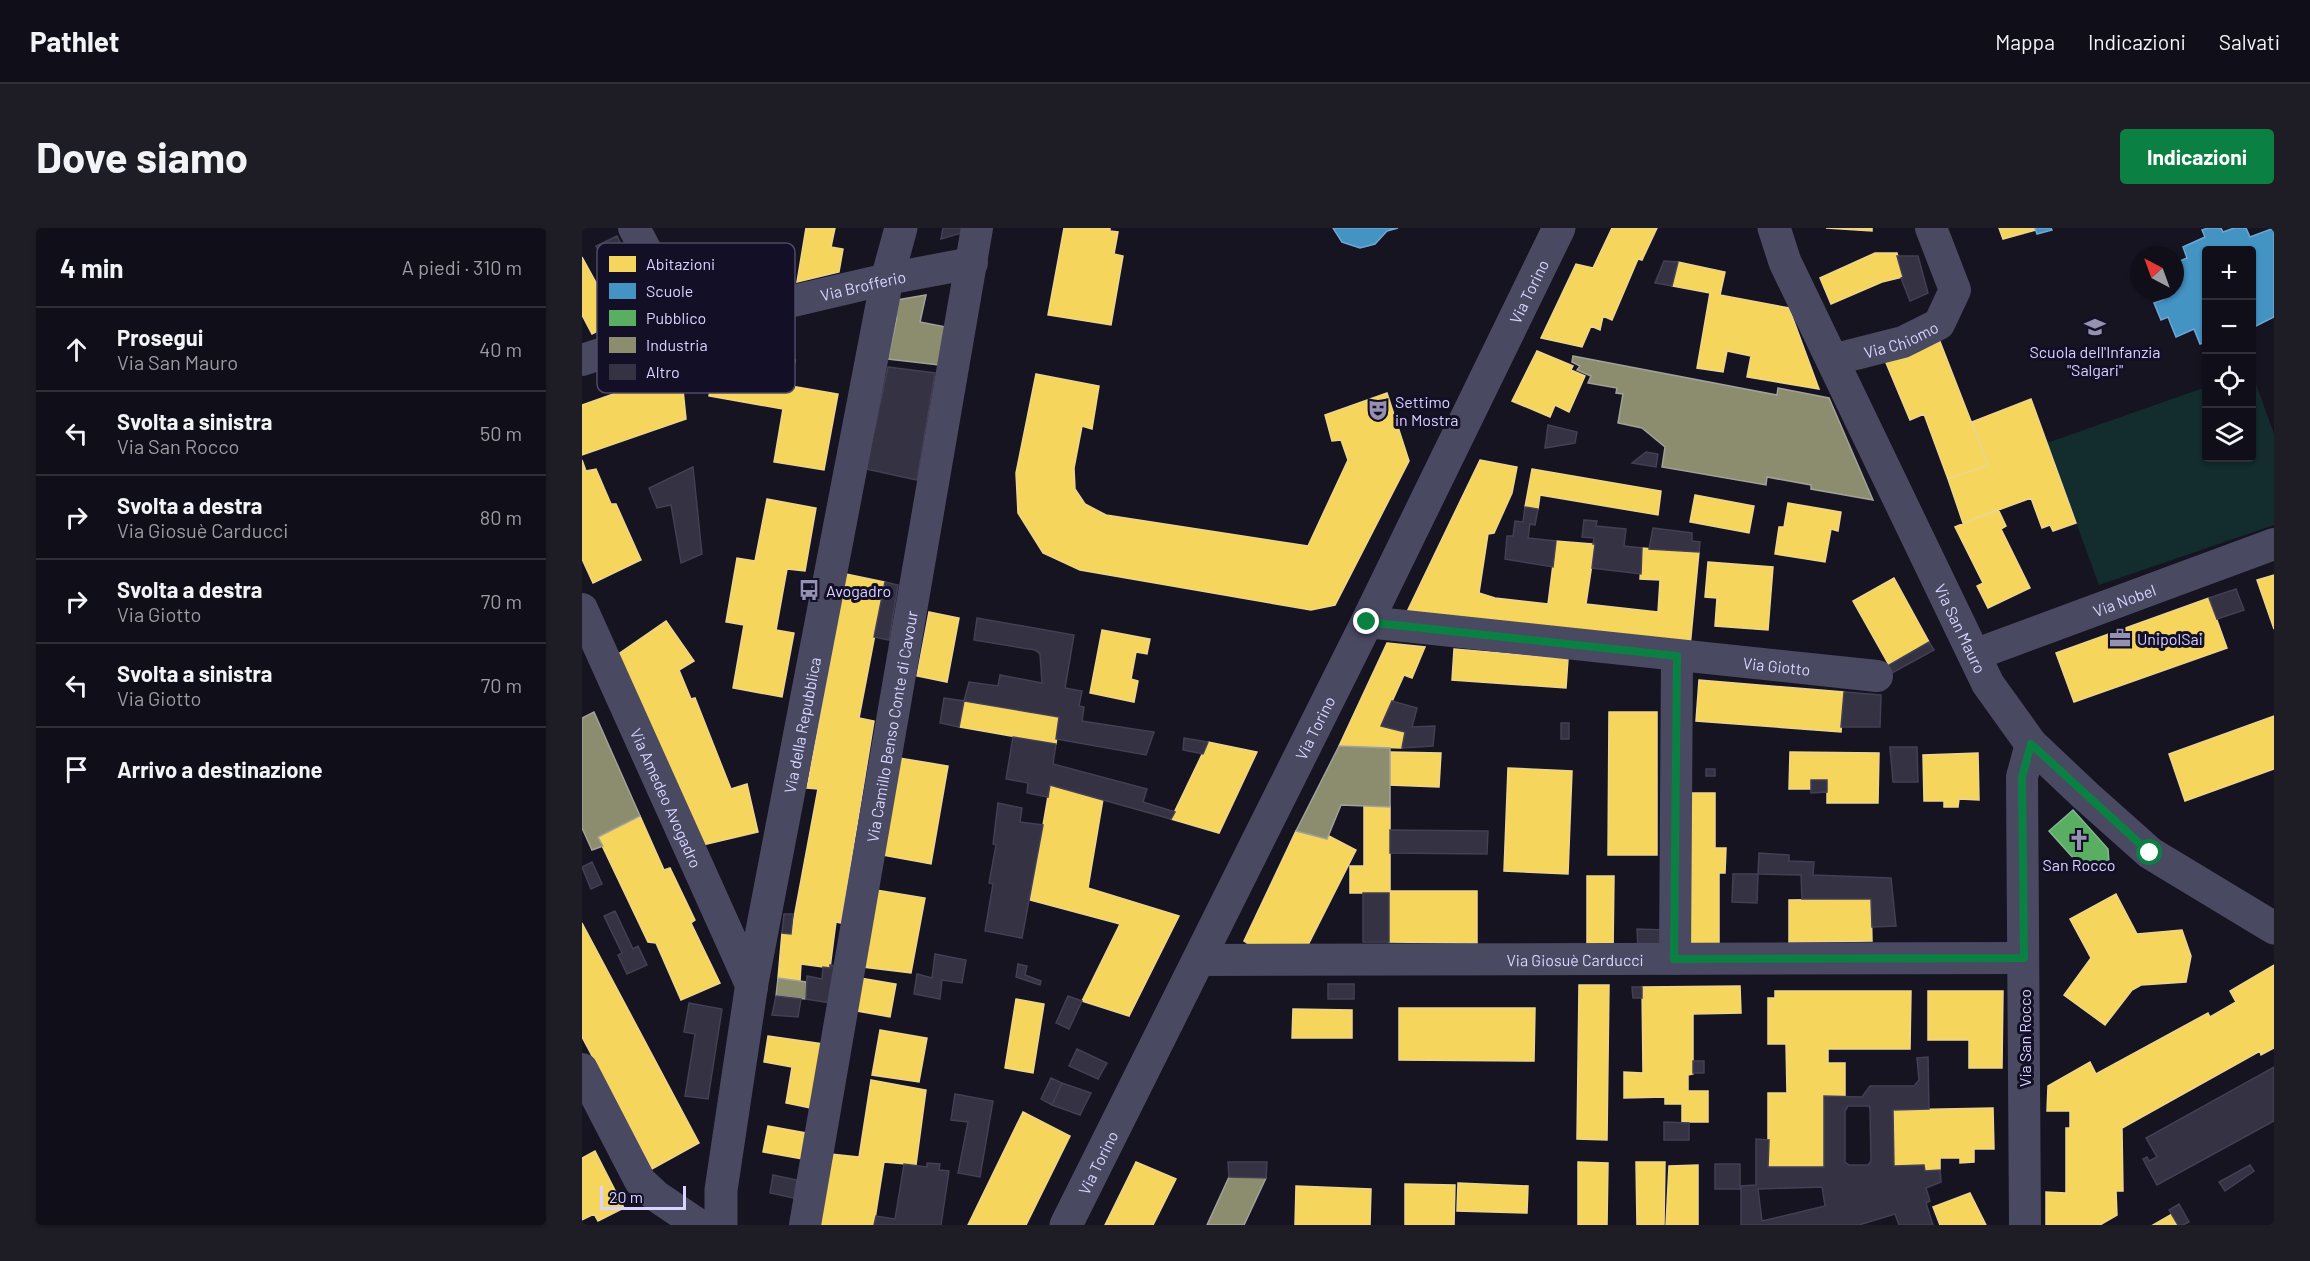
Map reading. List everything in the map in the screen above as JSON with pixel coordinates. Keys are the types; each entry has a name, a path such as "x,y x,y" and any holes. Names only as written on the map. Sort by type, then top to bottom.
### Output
{"street":[{"path":"634,228 642,243"},
{"name":"Via della Repubblica","path":"721,1225 722,1190 752,987 887,279 901,228"},
{"name":"Via Camillo Benso Conte di Cavour","path":"805,1225 977,228"},
{"name":"Via Torino","path":"1066,1225 1200,960 1559,228"},
{"name":"Via San Mauro","path":"1774,228 1785,262 1988,684 2031,744 2150,853 2274,928"},
{"name":"Via Chiomo","path":"1832,360 1903,342 1939,324 1955,290 1931,228"},
{"name":"Via Brofferio","path":"795,301 887,279 972,263"},
{"name":"Via Brofferio","path":"582,360 597,355"},
{"name":"Via Nobel","path":"1974,655 2274,544"},
{"name":"Via Amedeo Avogadro","path":"582,609 752,987"},
{"name":"Via Giotto","path":"1367,622 1877,676"},
{"path":"1674,959 1677,656"},
{"name":"Via San Rocco","path":"2025,1225 2022,777 2031,744"},
{"name":"Via Giosuè Carducci","path":"1200,960 2024,958"},
{"path":"582,1070 640,1181 656,1196 699,1225"}],"green space":[{"path":"2256,384 2274,434 2274,525 2099,585 2047,443 2202,388 2202,462 2256,462"}],"building: Abitazioni":[{"path":"806,228 835,228 831,247 843,249 839,272 797,282"},
{"path":"1064,228 1110,228 1110,231 1118,232 1114,254 1123,256 1111,325 1048,315"},
{"path":"1612,228 1657,228 1642,260 1638,259 1612,320 1603,316 1600,330 1591,326 1582,347 1541,338 1576,264 1593,268"},
{"path":"1826,228 1872,228 1872,231"},
{"path":"1999,228 2035,228 2036,230 2003,239"},
{"path":"1875,253 1897,253 1903,277 1882,282 1831,304 1820,278"},
{"path":"582,257 597,284 597,331 592,334 582,315"},
{"path":"1678,262 1725,272 1720,295 1789,308 1819,389 1747,377 1751,356 1727,351 1723,372 1697,368 1710,293 1672,286"},
{"path":"1939,339 1988,465 1948,479 1924,414 1910,420 1884,358"},
{"path":"1537,351 1573,366 1571,370 1585,376 1569,412 1555,405 1550,417 1512,401"},
{"path":"1036,374 1099,386 1092,429 1082,426 1074,468 1075,489 1085,504 1106,515 1308,546 1348,460 1341,440 1332,441 1325,415 1387,393 1409,461 1335,605 1311,610 1080,570 1043,553 1018,513 1016,473"},
{"path":"795,387 838,394 824,470 774,462 783,409 709,396 710,393 795,393"},
{"path":"616,393 683,393 686,419 582,455 582,405"},
{"path":"2031,399 2076,523 2053,531 2050,525 2042,528 2031,498 1963,523 1948,479 1988,465 1972,422"},
{"path":"582,460 586,471 596,469 611,504 616,504 641,560 593,583 582,559"},
{"path":"1480,460 1517,467 1512,493 1494,533 1488,534 1479,593 1495,598 1548,604 1556,541 1595,544 1586,604 1658,612 1660,580 1640,579 1642,548 1699,552 1690,647 1403,620"},
{"path":"1532,469 1661,491 1658,515 1540,495 1538,509 1525,507"},
{"path":"1695,495 1754,506 1749,533 1690,522"},
{"path":"767,499 816,508 805,571 787,569 776,630 794,633 782,697 733,688 744,625 726,622 737,558 755,561"},
{"path":"1788,503 1841,512 1838,531 1831,529 1825,562 1775,554 1779,527 1784,527"},
{"path":"1998,509 2006,526 2001,529 2030,588 1988,608 1977,586 1983,583 1955,527"},
{"path":"1708,562 1773,567 1768,630 1715,626 1717,598 1705,597"},
{"path":"846,574 885,582 859,718 874,721 841,923 836,922 830,968 801,964 800,981 778,978 782,933 791,934 818,789 807,788"},
{"path":"2274,575 2274,629 2257,580"},
{"path":"1894,578 1929,642 1889,665 1853,601"},
{"path":"2209,598 2227,648 2074,702 2056,653"},
{"path":"929,612 959,618 947,682 917,676"},
{"path":"666,621 694,661 679,670 691,699 695,698 731,789 747,784 758,832 699,846 614,657"},
{"path":"1102,630 1150,639 1147,654 1136,652 1131,679 1138,681 1134,702 1090,693"},
{"path":"1387,643 1425,647 1412,678 1404,675 1381,726 1405,732 1402,748 1339,746"},
{"path":"1454,649 1568,659 1566,688 1452,680"},
{"path":"1699,680 1844,692 1841,732 1696,721"},
{"path":"964,701 1059,717 1056,744 959,727"},
{"path":"1609,712 1657,712 1657,855 1608,855"},
{"path":"2274,716 2274,769 2185,801 2169,754"},
{"path":"1208,742 1257,752 1219,833 1171,819"},
{"path":"1390,752 1441,753 1439,787 1389,785"},
{"path":"1790,752 1879,753 1878,803 1827,803 1827,780 1811,780 1811,789 1789,789"},
{"path":"1978,753 1979,800 1959,799 1958,807 1944,807 1944,801 1924,801 1923,755"},
{"path":"899,758 948,766 931,864 882,855"},
{"path":"1508,768 1572,771 1568,874 1504,871"},
{"path":"1050,785 1103,799 1088,888 1179,916 1129,1016 1082,1001 1120,924 1030,900"},
{"path":"1685,793 1715,793 1715,848 1726,848 1725,873 1719,873 1719,953 1686,954"},
{"path":"1364,806 1390,807 1390,891 1477,891 1477,943 1389,942 1389,893 1350,893 1350,866 1364,866"},
{"path":"640,816 664,870 670,868 695,920 691,923 720,983 681,1000 656,943 648,942 598,837"},
{"path":"1296,831 1327,839 1329,836 1356,850 1307,947 1253,947 1244,941"},
{"path":"1587,876 1614,876 1613,953 1587,952"},
{"path":"876,890 925,898 911,973 863,967"},
{"path":"2116,894 2137,934 2182,930 2191,956 2186,982 2141,985 2132,990 2105,1025 2064,995 2091,958 2070,919"},
{"path":"1871,899 1872,941 1789,942 1789,900"},
{"path":"582,923 699,1143 652,1169 582,1037"},
{"path":"2274,965 2274,1048 2261,1055 2260,1051 2122,1128 2123,1191 2116,1191 2117,1215 2100,1225 2046,1225 2046,1192 2066,1193 2066,1128 2070,1128 2070,1111 2047,1111 2048,1086 2090,1062 2096,1074 2208,1013 2210,1017 2236,1002 2230,991"},
{"path":"860,978 896,984 890,1017 856,1011"},
{"path":"1579,985 1609,985 1607,1140 1577,1139"},
{"path":"1740,986 1741,1013 1693,1014 1693,1074 1688,1075 1688,1091 1708,1091 1708,1122 1682,1122 1682,1104 1665,1104 1665,1097 1624,1098 1624,1072 1643,1073 1642,987"},
{"path":"1775,991 1911,991 1910,1049 1828,1049 1828,1063 1845,1063 1845,1097 1824,1096 1824,1167 1768,1167 1768,1093 1787,1093 1786,1044 1768,1044 1768,998 1775,998"},
{"path":"1928,991 2003,991 2002,1068 1969,1068 1969,1040 1928,1040"},
{"path":"1016,999 1044,1004 1033,1073 1005,1068"},
{"path":"1399,1008 1535,1008 1534,1061 1399,1060"},
{"path":"1293,1009 1352,1010 1352,1038 1292,1038"},
{"path":"880,1030 927,1038 919,1082 872,1075"},
{"path":"768,1036 823,1044 811,1108 786,1103 792,1067 764,1062"},
{"path":"871,1080 926,1090 916,1165 884,1162 874,1225 818,1225 831,1154 859,1157"},
{"path":"1993,1108 1994,1149 1974,1149 1974,1162 1960,1163 1960,1158 1940,1158 1940,1170 1925,1171 1924,1165 1894,1166 1893,1110"},
{"path":"1023,1112 1070,1136 1026,1225 968,1225"},
{"path":"768,1126 807,1133 802,1159 763,1152"},
{"path":"595,1151 624,1208 598,1221 594,1214 582,1220 582,1158"},
{"path":"1136,1162 1176,1179 1153,1225 1105,1225"},
{"path":"1578,1162 1608,1163 1607,1225 1578,1225"},
{"path":"1636,1162 1665,1162 1664,1225 1637,1225"},
{"path":"1698,1165 1698,1225 1666,1225 1669,1166"},
{"path":"1458,1183 1528,1186 1527,1213 1457,1211"},
{"path":"1405,1184 1455,1185 1454,1225 1405,1225"},
{"path":"1296,1186 1371,1189 1370,1225 1295,1225"},
{"path":"1970,1193 1986,1225 1940,1225 1933,1207"},
{"path":"2172,1214 2178,1225 2153,1225"}],"building: Scuole":[{"path":"1333,228 1398,228 1387,231 1375,244 1360,248 1342,242"},
{"path":"2035,228 2051,228 2052,230 2037,234"},
{"path":"2221,228 2223,232 2234,228 2246,228 2250,237 2274,228 2274,317 2256,326 2256,246 2202,246 2202,343 2200,344 2194,329 2176,337 2168,317 2161,320 2154,303 2163,300 2184,300 2184,259 2187,258 2184,247 2205,237 2202,230"}],"building: Pubblico":[{"name":"San Rocco","path":"2073,810 2108,849 2109,863 2100,871 2085,871 2049,831"}],"building: Industria":[{"path":"926,295 920,322 946,327 939,365 888,359 897,317 893,316 897,300"},
{"path":"1573,356 1777,395 1778,388 1829,398 1873,500 1811,489 1811,485 1767,477 1766,485 1662,467 1665,447 1642,428 1618,423 1623,394 1616,393 1617,388 1588,383 1591,376 1577,370 1580,366 1572,362"},
{"path":"594,712 640,816 598,837 603,846 592,850 582,828 582,718"},
{"path":"1339,746 1390,748 1390,807 1341,805 1327,839 1296,831"},
{"path":"778,978 806,982 806,999 776,996"},
{"path":"1229,1177 1266,1178 1244,1225 1207,1225"}],"building: Altro":[{"path":"943,228 963,228 962,233 941,239"},
{"path":"617,236 620,243 602,243"},
{"path":"1897,256 1918,256 1928,293 1910,301 1901,278 1903,277"},
{"path":"1664,261 1678,262 1672,286 1655,283"},
{"path":"888,367 935,373 917,480 866,469"},
{"path":"1548,425 1577,432 1575,443 1545,448"},
{"path":"1646,452 1658,454 1656,467 1632,463"},
{"path":"693,467 702,554 681,563 671,505 657,508 649,488"},
{"path":"1525,507 1538,509 1535,525 1530,524 1528,538 1556,541 1553,567 1505,559 1507,536 1513,536 1515,521 1523,522"},
{"path":"1584,520 1597,521 1596,526 1626,529 1624,546 1642,548 1641,574 1592,568 1594,538 1582,537"},
{"path":"1653,528 1692,533 1692,541 1700,542 1699,552 1649,549"},
{"path":"885,582 898,585 889,640 874,637"},
{"path":"2236,589 2244,610 2217,619 2209,598"},
{"path":"977,618 1074,635 1065,688 1082,691 1079,706 1084,707 1082,721 1154,732 1146,755 1056,739 1059,717 964,701 969,682 998,686 1000,675 1042,683 1040,654 1035,650 974,640"},
{"path":"1929,642 1934,650 1892,673 1889,665"},
{"path":"1844,692 1881,695 1880,727 1841,727"},
{"path":"944,698 964,701 959,727 940,723"},
{"path":"1392,701 1417,708 1412,727 1435,726 1433,746 1402,748 1405,732 1381,726"},
{"path":"1561,723 1569,723 1569,739 1561,739"},
{"path":"1013,737 1056,744 1053,764 1147,789 1143,802 1175,812 1171,819 1050,785 1048,797 1027,793 1028,783 1006,779"},
{"path":"1184,738 1208,742 1203,754 1183,750"},
{"path":"1890,747 1917,747 1918,782 1893,782"},
{"path":"1706,769 1715,769 1715,776 1706,776"},
{"path":"1811,780 1827,780 1827,792 1811,793"},
{"path":"998,803 1022,808 1020,822 1043,825 1022,938 985,931 993,884 989,883 996,845 993,844"},
{"path":"1390,830 1488,831 1487,854 1390,853"},
{"path":"1759,853 1789,855 1789,861 1814,862 1813,875 1891,878 1896,926 1872,927 1871,899 1802,899 1801,875 1758,874"},
{"path":"592,862 602,884 591,889 582,867"},
{"path":"1733,874 1758,874 1757,903 1732,902"},
{"path":"1363,893 1389,893 1389,942 1363,942"},
{"path":"615,911 633,949 638,946 647,965 627,974 618,955 622,953 604,916"},
{"path":"784,914 793,914 791,934 782,933"},
{"path":"1637,929 1665,930 1666,952 1638,947"},
{"path":"935,954 966,960 962,983 942,980 940,999 914,994 917,974 932,978"},
{"path":"1018,964 1027,966 1025,975 1041,981 1040,985 1016,977"},
{"path":"830,965 836,966 830,1003 806,999 807,976 822,979 823,967 830,968"},
{"path":"1328,984 1354,984 1354,999 1328,999"},
{"path":"1632,987 1642,987 1642,998 1633,998"},
{"path":"776,996 801,999 798,1017 772,1015"},
{"path":"1068,996 1082,1001 1069,1029 1056,1023"},
{"path":"689,1003 722,1009 708,1099 685,1096 695,1034 684,1032"},
{"path":"1077,1049 1107,1063 1098,1079 1069,1066"},
{"path":"1928,1057 1929,1109 1893,1110 1894,1166 1924,1165 1925,1171 1940,1170 1941,1182 1926,1188 1930,1201 1926,1203 1933,1225 1899,1225 1895,1214 1859,1225 1741,1225 1741,1186 1756,1185 1756,1139 1769,1140 1768,1167 1824,1167 1824,1096 1862,1097 1870,1086 1914,1086 1919,1080 1917,1058","holes":["1848,1106 1869,1106 1871,1161 1868,1165 1849,1165 1845,1162 1845,1111","1822,1187 1825,1206 1762,1221 1758,1189"]},
{"path":"1693,1061 1704,1061 1704,1073 1693,1073"},
{"path":"2274,1067 2274,1121 2157,1185 2143,1159 2147,1157 2149,1161 2157,1157 2146,1138"},
{"path":"1051,1078 1062,1083 1052,1105 1041,1099"},
{"path":"1062,1083 1091,1093 1080,1115 1052,1105"},
{"path":"955,1094 993,1101 980,1177 958,1173 968,1122 951,1120"},
{"path":"1664,1122 1689,1123 1689,1140 1664,1140"},
{"path":"1228,1162 1267,1162 1266,1178 1229,1177"},
{"path":"927,1163 940,1164 939,1170 949,1171 941,1225 874,1225 876,1216 895,1219 904,1164 927,1167"},
{"path":"1715,1164 1740,1164 1740,1189 1715,1189"},
{"path":"2250,1165 2254,1171 2225,1191 2219,1182"},
{"path":"773,1175 797,1180 794,1198 770,1193"},
{"path":"2179,1204 2189,1222 2183,1225 2178,1225 2169,1210"}],"place":[{"name":"Scuola dell'Infanzia \"Salgari\"","path":"2095,327"},
{"name":"Settimo in Mostra","path":"1378,410"},
{"name":"Avogadro","path":"809,590"},
{"name":"UnipolSai","path":"2120,638"},
{"name":"San Rocco","path":"2079,840"}],"route":[{"path":"1367,622 1677,656 1674,959 2024,958 2022,777 2031,744 2150,853"}]}
